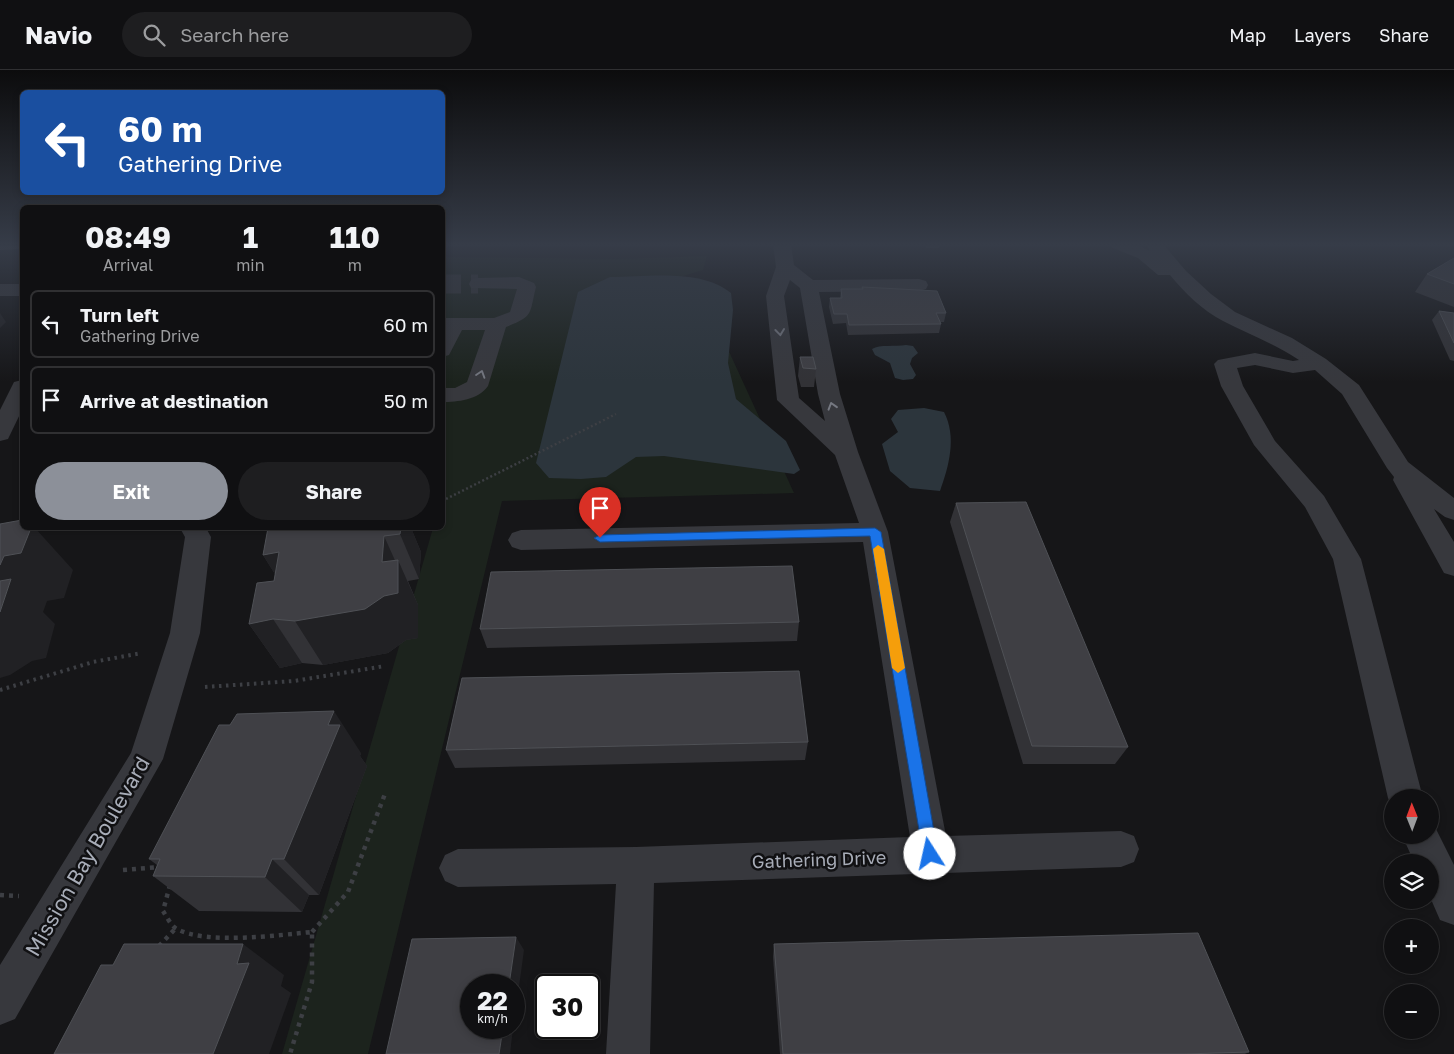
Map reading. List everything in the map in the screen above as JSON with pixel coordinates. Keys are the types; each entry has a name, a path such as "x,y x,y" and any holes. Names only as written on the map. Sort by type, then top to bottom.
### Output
{"street":[{"path":"0,290 20,290"},
{"path":"445,338 448,324 497,324 519,316 526,290"},
{"path":"777,290 775,296 788,400 846,452"},
{"path":"810,290 829,394 846,452 875,532 930,854"},
{"path":"1181,290 1186,296 1213,315 1242,331 1285,342"},
{"path":"1195,290 1228,316 1285,342 1319,363 1351,390 1454,566"},
{"path":"1211,290 1268,326 1285,342"},
{"path":"445,395 459,394 477,386 497,324"},
{"path":"1319,363 1293,367 1256,358 1225,364 1232,386 1266,445 1315,502 1347,560 1404,789"},
{"path":"10,421 20,393"},
{"path":"1398,468 1454,511"},
{"name":"Mission Bay Boulevard","path":"0,1004 146,759 185,633 198,537 194,530"},
{"path":"521,540 875,532"},
{"path":"1424,844 1454,906"},
{"name":"Gathering Drive","path":"458,868 636,865 1121,849"},
{"path":"628,1054 636,865"}],"path":[{"path":"445,499 616,414"},
{"path":"0,690 93,662 182,645"},
{"path":"167,690 294,681 385,666"},
{"path":"171,882 163,911 176,928 204,935 277,936 312,932 348,892 386,791"},
{"path":"80,870 126,870 169,866"},
{"path":"153,951 176,928"},
{"path":"290,1054 312,982 312,932"}],"shaded area":[{"path":"445,290 689,290 726,345 794,493 502,501 368,1054 282,1054 432,530 445,530"},
{"path":"582,290 726,290 731,293 733,310 728,363 736,399 786,441 800,470 794,474 664,456 636,457 606,477 581,479 549,478 536,463 578,292"},
{"path":"906,345 913,346 918,353 912,358 910,364 916,375 913,379 903,380 895,378 890,363 875,355 872,349"},
{"path":"924,408 944,412 950,431 949,462 940,491 910,488 890,471 882,444 898,432 891,419 898,410"}],"building":[{"path":"841,290 937,291 946,313 936,313 941,324 849,325 847,314 834,314 830,298 842,298"},
{"path":"1439,311 1454,313 1454,343"},
{"path":"800,357 813,357 816,369 803,368"},
{"path":"1026,502 1128,747 1032,746 956,503"},
{"path":"20,520 20,530 30,530 21,553 4,556 0,565 0,524"},
{"path":"268,530 401,530 400,534 384,536 382,562 398,560 398,593 384,596 365,609 295,621 273,619 249,624 257,583 274,581 279,552 263,555"},
{"path":"792,566 799,622 480,629 491,572"},
{"path":"11,579 0,612 0,581"},
{"path":"799,671 808,742 446,750 462,678"},
{"path":"334,711 328,725 340,725 284,859 272,859 265,877 153,876 160,859 149,859 219,725 230,725 237,714"},
{"path":"1198,933 1249,1052 1184,1054 783,1054 774,944"},
{"path":"516,937 511,974 460,974 460,1039 501,1039 499,1054 386,1054 412,939"},
{"path":"124,944 243,944 237,964 249,963 213,1054 54,1054 101,965 113,965"}],"slow traffic":[{"path":"878,549 898,668"}],"route":[{"path":"600,538 875,532 930,854"}]}
